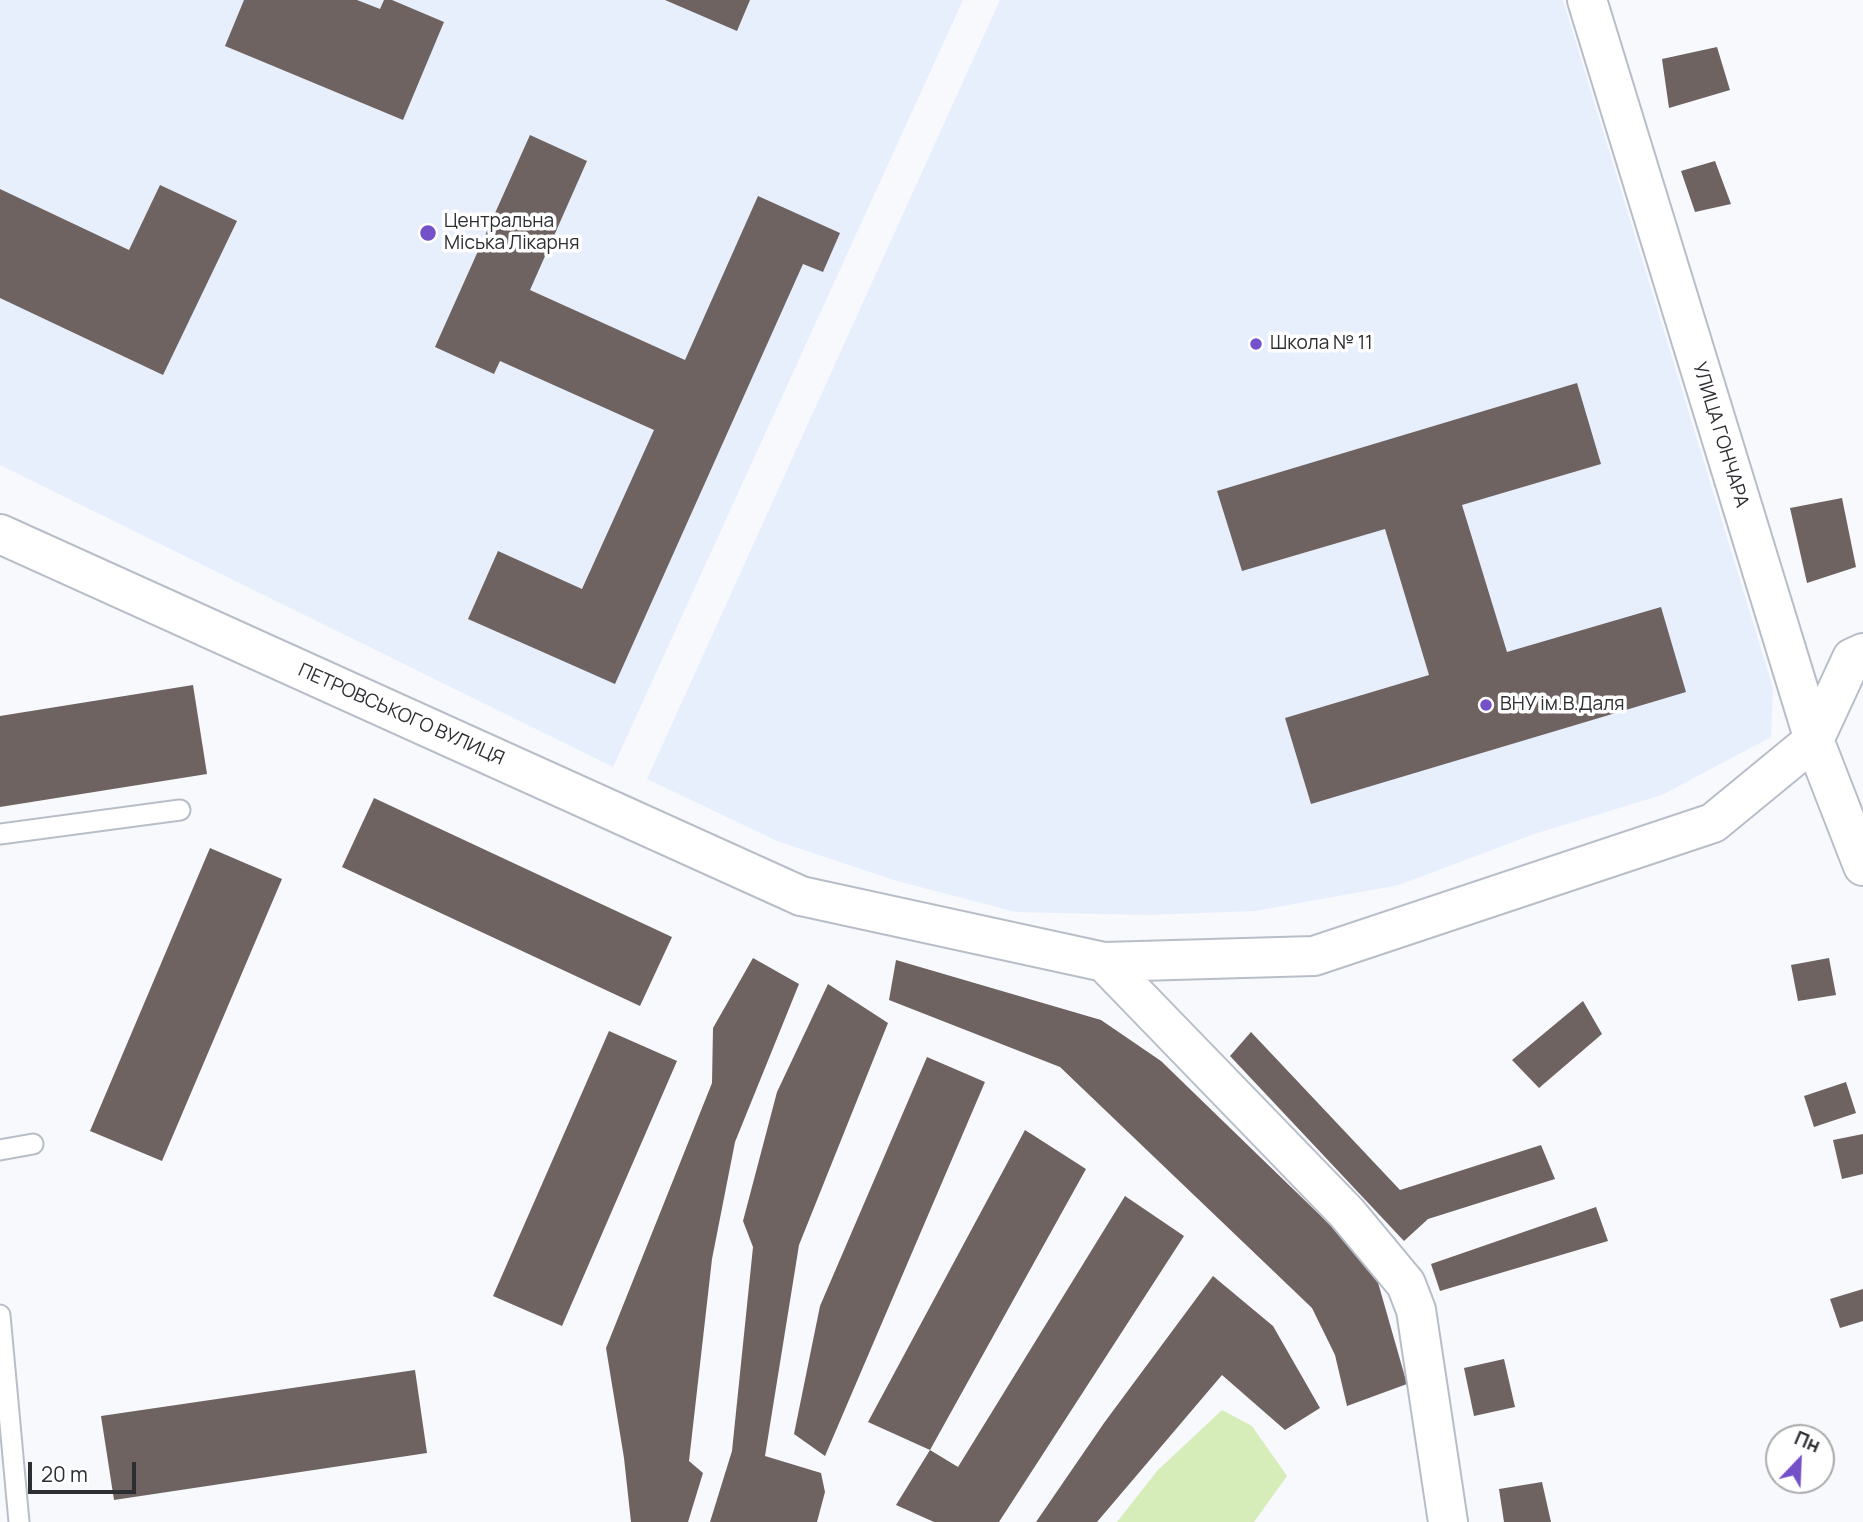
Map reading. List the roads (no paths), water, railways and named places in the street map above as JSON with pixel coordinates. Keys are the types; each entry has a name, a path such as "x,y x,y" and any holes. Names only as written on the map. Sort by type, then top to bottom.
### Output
{"street":[{"name":"УЛИЦА ГОНЧАРА","path":"1587,0 1814,740 1863,866"},
{"name":"ПЕТРОВСЬКОГО ВУЛИЦЯ","path":"0,534 801,896 1104,962 1314,957 1713,823 1814,740"},
{"path":"1814,740 1852,658 1863,653"},
{"path":"1104,962 1347,1213 1406,1284 1416,1310 1448,1522"}],"lane":[{"path":"0,834 180,810"},
{"path":"0,1150 33,1144"},
{"path":"0,1315 19,1522"}],"place":[{"name":"Центральна Міська Лікарня","path":"428,233"},
{"name":"Школа № 11","path":"1256,344"},
{"name":"ВНУ ім.В.Даля","path":"1486,705"}]}
